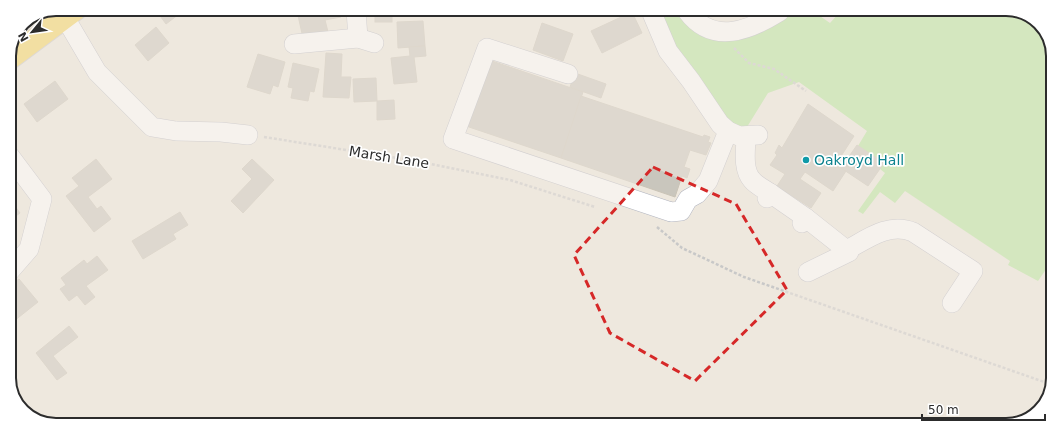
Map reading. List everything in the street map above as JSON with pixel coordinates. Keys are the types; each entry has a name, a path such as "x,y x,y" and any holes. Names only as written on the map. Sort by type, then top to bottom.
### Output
{"main road":[{"path":"16,51 63,16"}],"street":[{"path":"70,16 97,72 152,127 176,131 221,132 248,135"},
{"path":"294,44 330,41 366,41 358,16"},
{"path":"653,16 668,52 691,81 714,117 720,124 744,134"},
{"path":"692,16 696,21 716,32 741,30 763,22 773,16"},
{"path":"568,74 487,48 453,139 675,213 681,211 688,199 697,194 744,134"},
{"path":"744,134 747,168 753,182 768,196 847,250"},
{"path":"16,164 42,199 29,249 16,264"},
{"path":"808,272 849,252 847,250 871,236 892,228 906,229 973,271 952,303"}],"path":[{"path":"732,46 749,63 774,69 806,91"},
{"name":"Marsh Lane","path":"248,135 416,160 510,180 598,208"},
{"path":"657,227 682,248 744,277 1045,382"}],"highlighted area":[{"path":"653,167 736,204 787,290 695,381 610,333 574,255"}],"green space":[{"path":"658,16 681,16 688,26 779,22 786,16 820,16 830,23 836,16 1006,16 1026,21 1041,36 1046,54 1046,269 1038,281 1008,265 1010,261 905,191 895,203 880,192 863,214 858,211 885,173 880,169 884,163 858,146 867,131 799,82 768,93 747,127 741,129 732,125 667,40"}],"building":[{"path":"160,16 176,16 166,24"},
{"path":"298,16 341,16 325,20 328,32 303,38"},
{"path":"375,16 392,16 392,22 375,22"},
{"path":"623,16 634,16 642,33 602,53 591,31"},
{"path":"423,21 425,46 398,48 397,22"},
{"path":"542,23 573,34 563,61 533,50"},
{"path":"156,27 169,43 148,61 135,45"},
{"path":"425,46 426,56 414,57 417,82 394,84 391,58 410,56 409,47"},
{"path":"326,53 342,54 341,77 351,77 349,98 323,97"},
{"path":"258,54 285,62 278,87 273,85 270,94 247,87"},
{"path":"489,60 583,92 561,158 466,126"},
{"path":"293,63 319,69 314,92 310,91 308,101 291,98 293,88 288,87"},
{"path":"575,73 606,84 601,98 570,87"},
{"path":"376,78 377,101 354,102 353,79"},
{"path":"55,81 68,99 37,122 24,104"},
{"path":"581,96 703,137 704,135 710,137 708,142 711,143 706,155 690,150 684,167 690,169 687,178 682,176 675,197 561,158"},
{"path":"394,100 395,119 377,120 377,101"},
{"name":"Oakroyd Hall","path":"808,104 854,136 836,164 846,171 833,191 805,172 800,179 821,193 811,208 777,186 785,174 770,165 777,155 775,153 779,145 782,148"},
{"path":"857,145 884,163 868,186 841,168"},
{"path":"96,159 112,179 88,197 97,209 101,206 111,219 94,232 66,196 79,186 72,178"},
{"path":"252,159 274,180 243,213 231,201 252,179 242,169"},
{"path":"16,208 20,213 16,216"},
{"path":"180,212 188,225 173,234 176,239 143,259 132,241"},
{"path":"97,256 108,270 86,286 95,297 85,305 77,295 69,301 60,289 66,285 61,278 84,260 87,264"},
{"path":"19,279 38,302 16,319 16,281"},
{"path":"69,326 78,337 53,356 67,373 57,380 36,353"}],"place":[{"name":"Oakroyd Hall","path":"806,160"}]}
